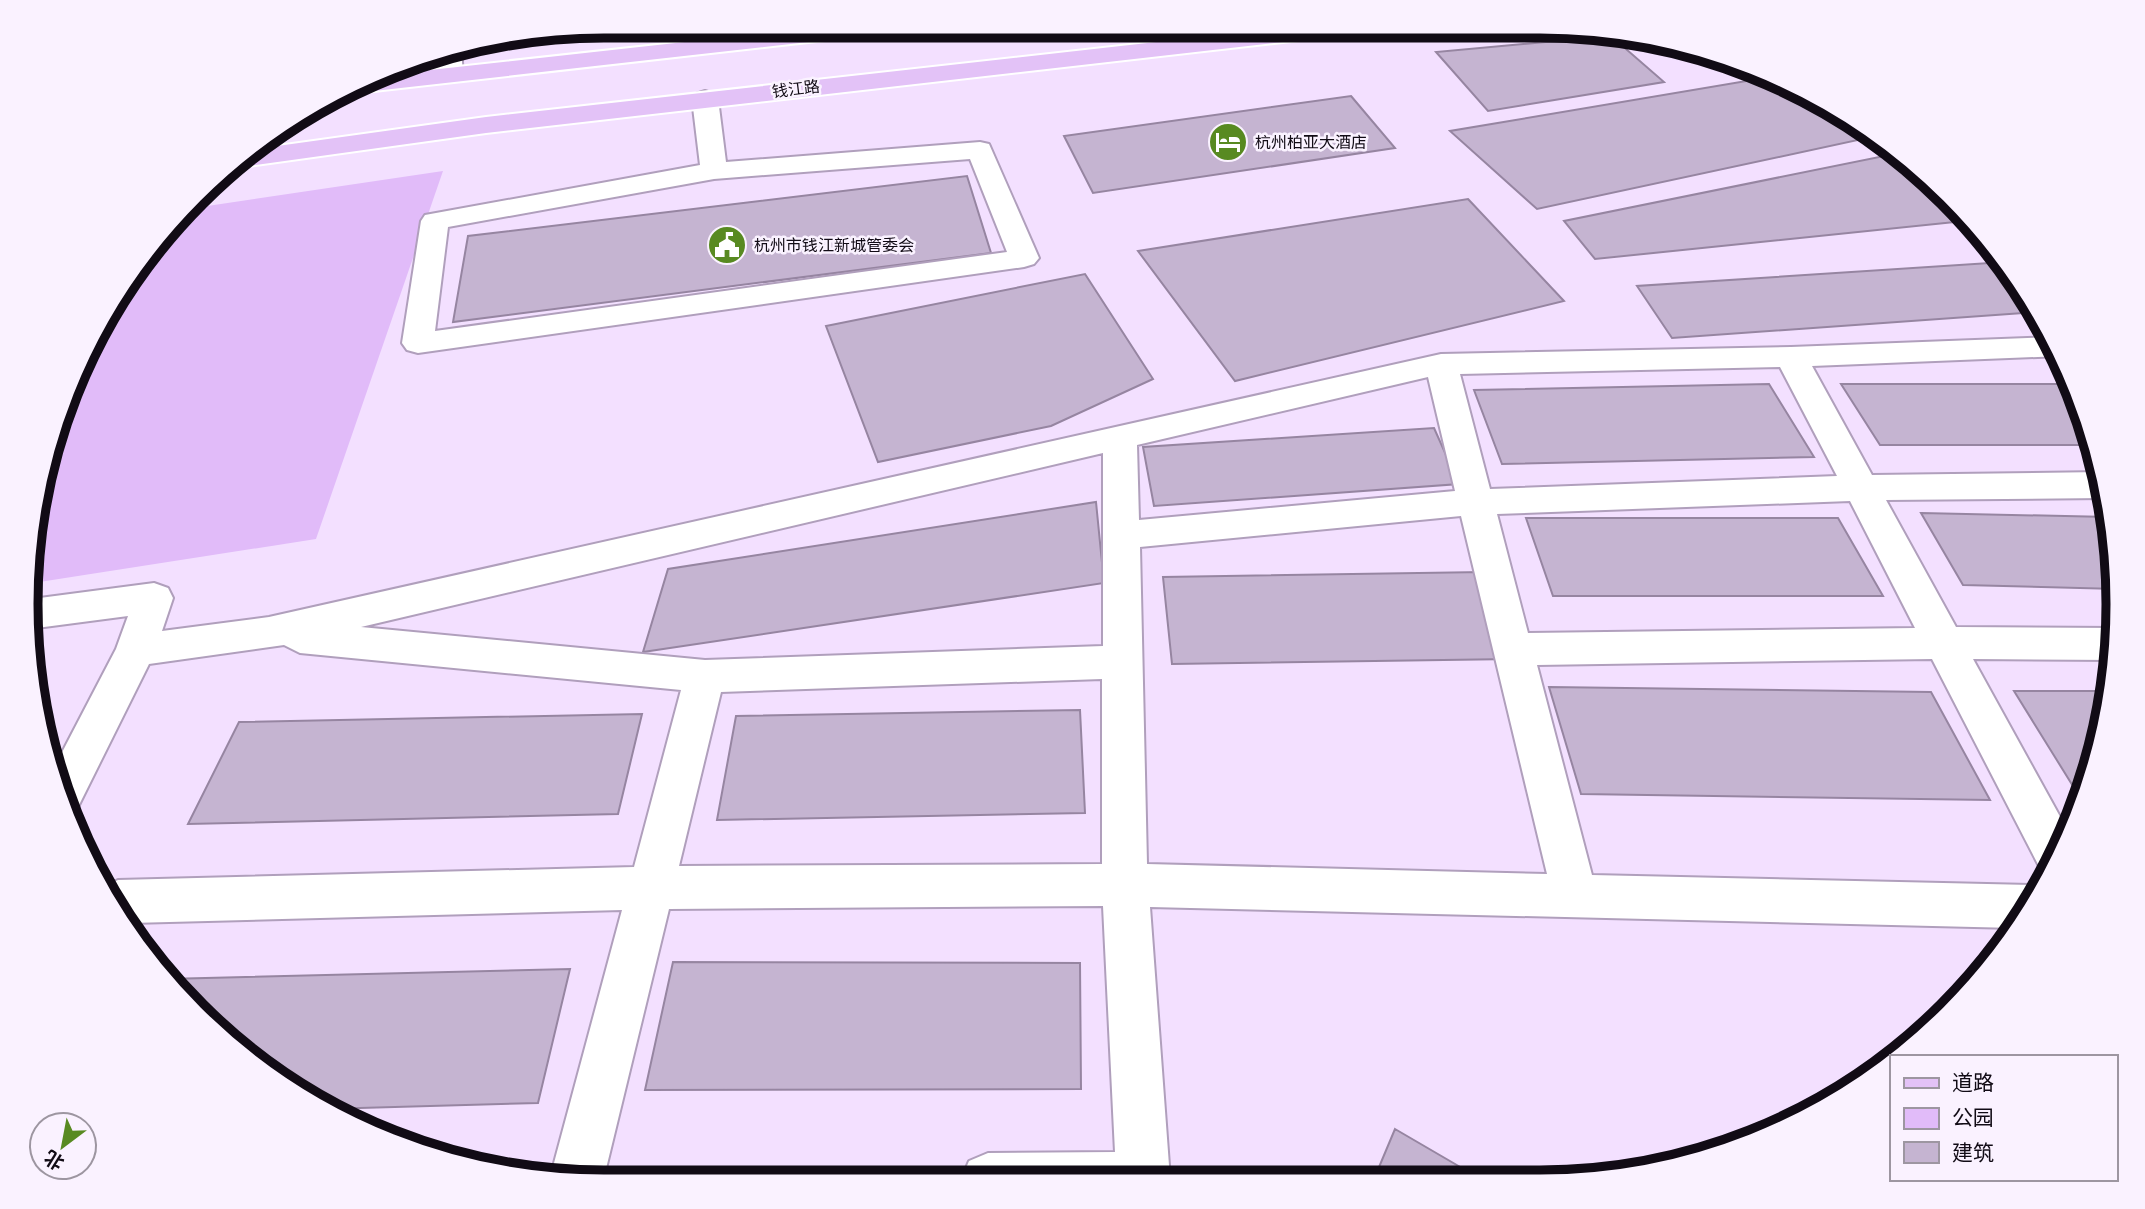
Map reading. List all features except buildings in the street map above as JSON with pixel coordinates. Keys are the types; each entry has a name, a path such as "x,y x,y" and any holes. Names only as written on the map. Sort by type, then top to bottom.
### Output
{"main road":[{"path":"413,73 451,63 748,38"},
{"name":"钱江路","path":"258,157 486,125 1254,38"}],"lane":[{"path":"705,99 715,171"},
{"path":"981,150 1024,258 418,343 435,221 715,171 981,150"},
{"path":"136,650 270,634 1441,364 1791,357 2045,348"},
{"path":"1791,357 2052,846"},
{"path":"1441,364 1575,896"},
{"path":"1119,438 1125,885 1141,1170"},
{"path":"1121,535 1475,502 1861,488 2094,485"},
{"path":"38,613 155,598 136,650 68,783"},
{"path":"270,634 705,676 1122,662"},
{"path":"1512,649 1944,643 2105,644"},
{"path":"579,1169 705,676"},
{"path":"123,902 651,888 1125,885 2019,907"}],"green space":[{"path":"443,171 316,539 39,582 49,494 58,458 82,388 114,321 134,290 155,260 201,207"}],"place":[{"name":"杭州柏亚大酒店","path":"1228,142"},
{"name":"杭州市钱江新城管委会","path":"727,245"}]}
